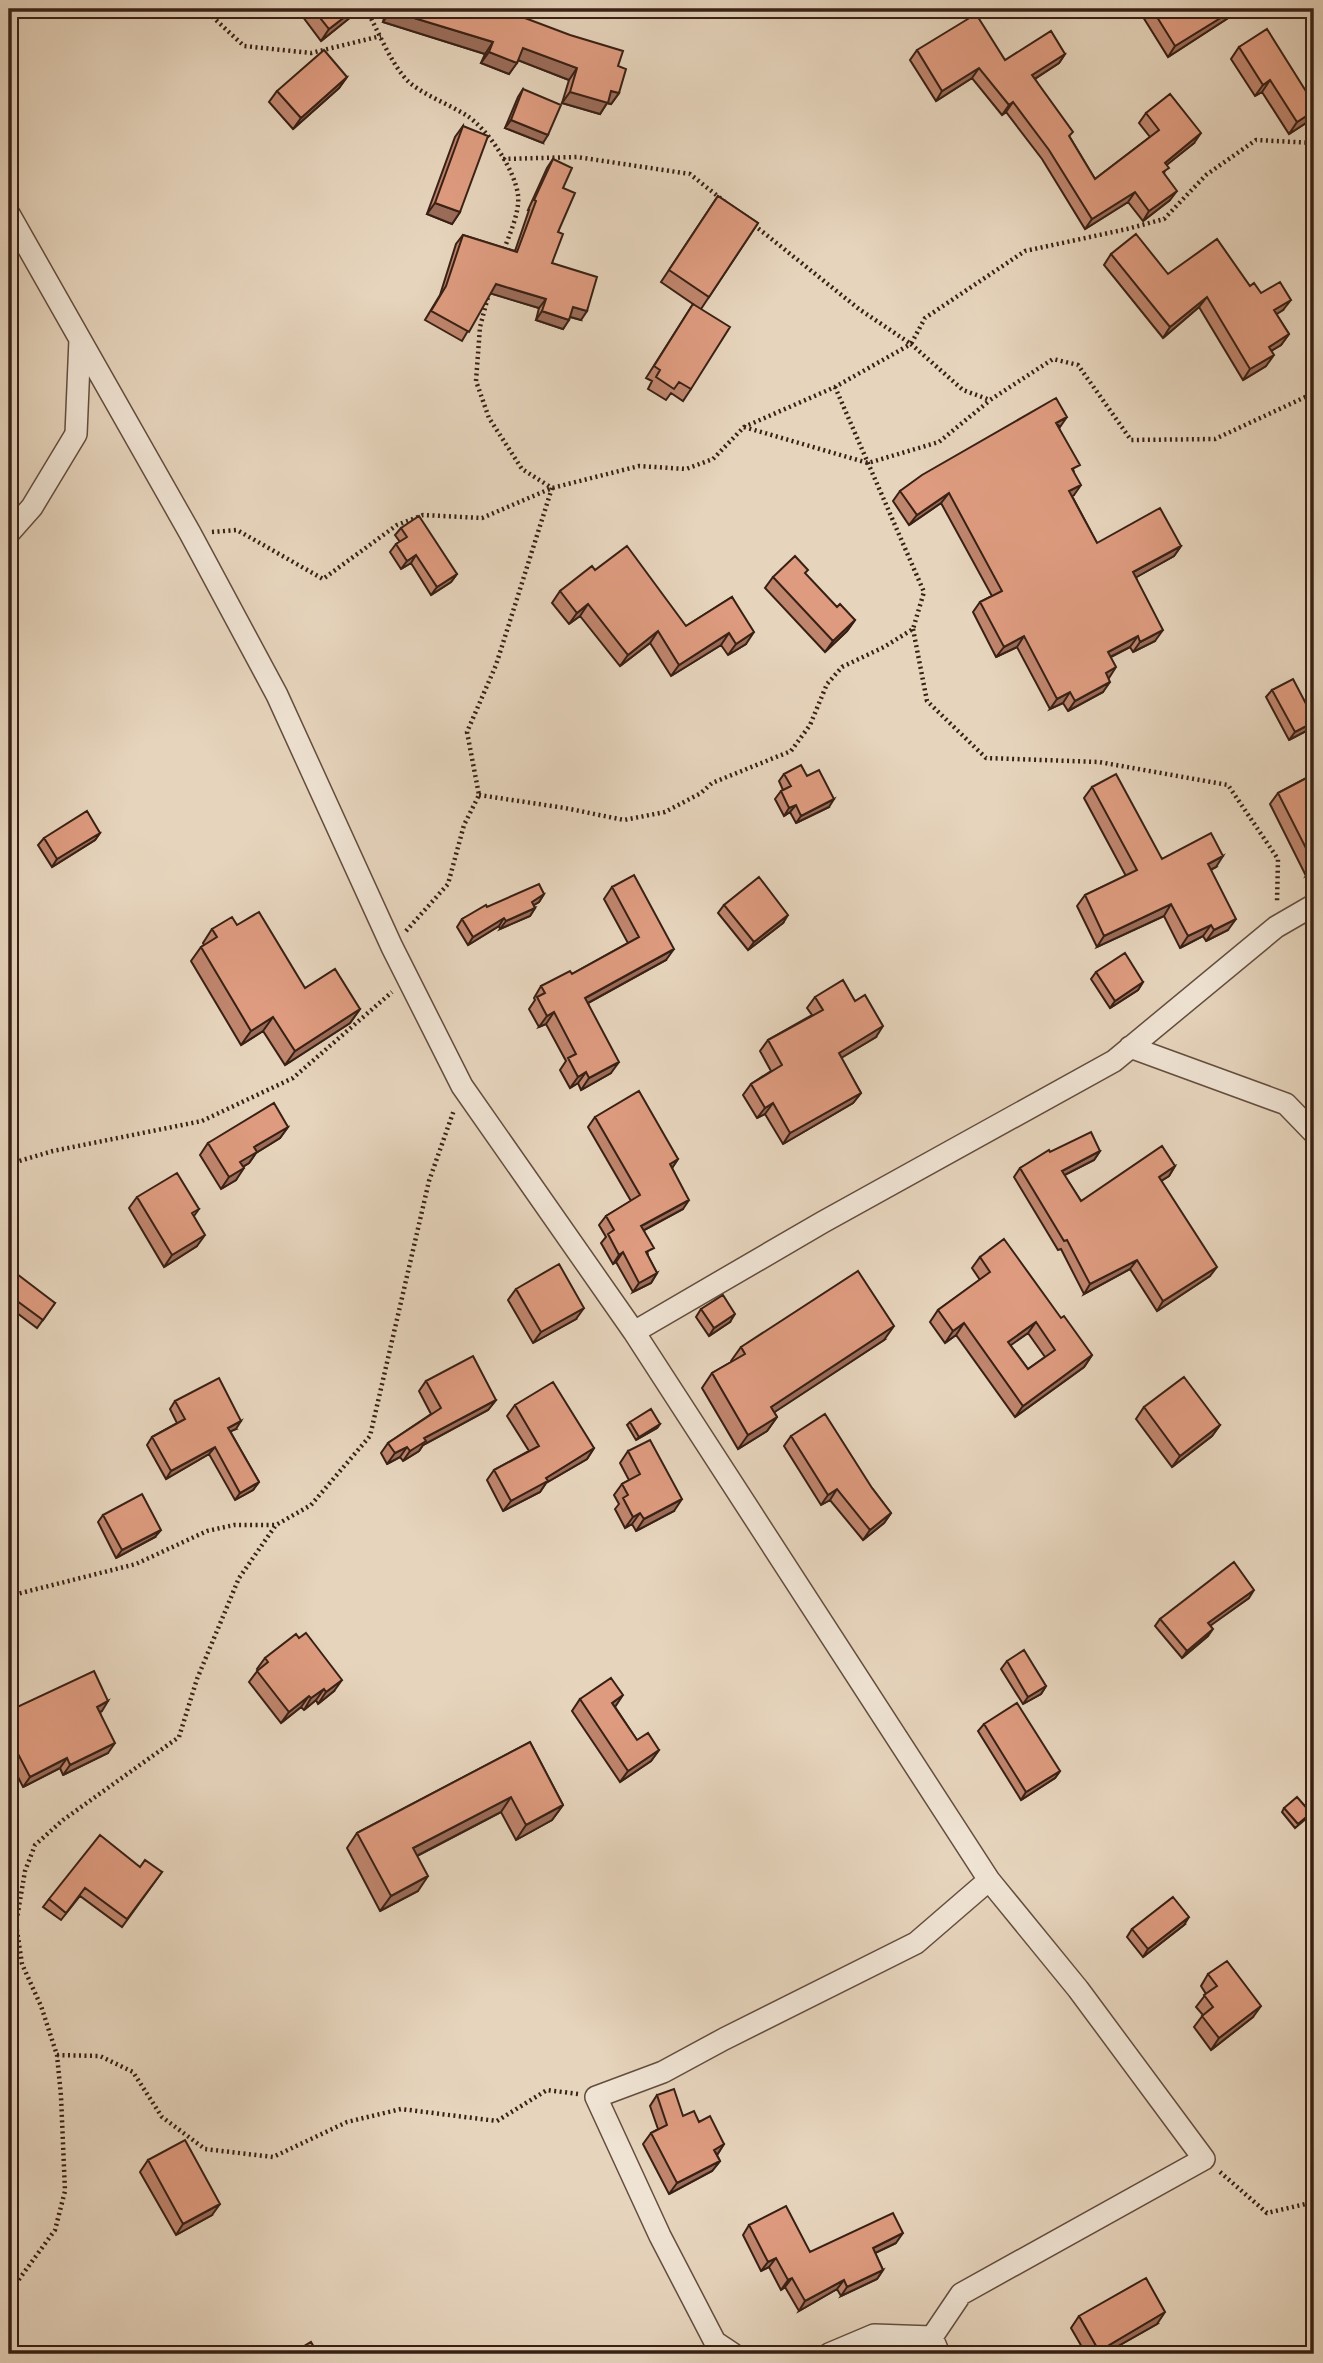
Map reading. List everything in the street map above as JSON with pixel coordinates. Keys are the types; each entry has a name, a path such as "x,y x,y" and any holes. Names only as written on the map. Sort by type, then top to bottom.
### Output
{"street":[{"path":"9,214 191,533 277,695 392,947 463,1086 634,1332 989,1880 1078,1989 1204,2159 961,2294 936,2346 874,2335 829,2354"},
{"path":"9,533 32,507 76,435 80,339"},
{"path":"634,1332 823,1222 1114,1060 1276,927 1314,905"},
{"path":"1130,1047 1286,1104 1314,1133"},
{"path":"733,2354 715,2342 660,2236 596,2097 663,2072 916,1943 989,1880"}],"path":[{"path":"204,9 244,46 311,53 381,36"},
{"path":"366,9 395,63 410,82 469,117 484,130 512,175 518,197 512,227 499,263"},
{"path":"191,533 237,530 323,579 397,524 423,515 481,518 552,488 639,466 686,469 713,459 744,427 835,387 911,344 925,318 1025,251 1164,219 1206,175 1256,140 1314,143"},
{"path":"502,159 577,157 691,174 733,208"},
{"path":"754,225 859,309 911,344 963,390 990,400"},
{"path":"491,288 480,327 476,381 489,418 522,469 552,488"},
{"path":"744,427 868,463 939,442 990,400 1053,359 1077,365 1131,440 1215,439 1314,393"},
{"path":"835,387 924,592 913,629 927,701 986,758 1098,762 1228,785 1278,859 1276,927"},
{"path":"392,947 448,884 464,825 479,795 467,732 496,665 552,488"},
{"path":"479,795 624,820 665,812 701,793 712,783 791,751 810,725 827,684 842,667 884,647 913,629"},
{"path":"9,1164 53,1151 202,1121 293,1078 408,978"},
{"path":"9,2293 55,2230 65,2191 57,2055 41,2006 22,1964 16,1924 25,1871 35,1845 64,1820 178,1737 197,1679 239,1578 276,1525 311,1505 370,1436 429,1181 463,1086"},
{"path":"9,1596 136,1564 207,1531 234,1525 276,1525"},
{"path":"57,2055 100,2056 133,2072 163,2117 205,2149 273,2157 347,2122 401,2109 497,2122 547,2090 596,2097"},
{"path":"1204,2159 1267,2213 1314,2202"}],"building":[{"path":"313,9 355,9 329,29"},
{"path":"501,9 570,35 623,51 618,66 626,69 619,93 611,91 608,103 570,92 577,68 523,48 517,63 489,52 493,42 391,11"},
{"path":"1152,9 1235,9 1175,46"},
{"path":"976,14 1005,60 1051,31 1065,54 1032,75 1073,132 1069,136 1095,179 1159,130 1146,113 1170,94 1201,133 1165,163 1169,168 1163,172 1177,191 1149,211 1135,192 1092,219 1049,150 1013,102 1009,105 979,68 942,91 917,50"},
{"path":"1267,29 1314,104 1314,111 1297,122 1270,80 1263,85 1239,47"},
{"path":"324,50 347,77 301,118 277,91"},
{"path":"523,89 561,105 548,135 511,120"},
{"path":"463,126 488,136 460,212 435,203"},
{"path":"553,159 572,168 563,188 575,193 558,232 563,234 552,263 597,277 587,311 573,307 569,320 542,311 546,299 496,284 469,332 431,311 446,286 463,235 517,252 536,201 534,200"},
{"path":"718,196 758,223 709,297 669,270"},
{"path":"1136,234 1168,274 1217,239 1250,286 1254,283 1261,293 1280,282 1291,300 1274,310 1289,334 1269,347 1274,355 1250,369 1207,297 1170,327 1111,254"},
{"path":"693,304 730,327 691,389 679,382 674,389 656,377 660,370 654,366"},
{"path":"1056,398 1067,417 1056,423 1080,465 1072,469 1081,485 1069,491 1097,543 1160,508 1181,546 1133,572 1163,630 1140,642 1138,636 1108,652 1116,667 1106,673 1110,682 1075,701 1070,692 1057,699 1024,636 1004,647 980,602 1002,591 949,493 917,515 900,491 922,475"},
{"path":"419,516 457,574 437,587 416,555 407,561 396,544 407,537 401,528"},
{"path":"627,546 686,626 732,597 754,632 736,644 729,633 679,665 658,631 628,655 588,604 577,613 560,591 592,566 595,570"},
{"path":"795,556 808,570 805,573 837,607 840,604 855,620 833,641 773,577"},
{"path":"1293,679 1314,719 1314,722 1295,732 1272,690"},
{"path":"801,765 807,776 819,770 834,799 801,816 796,805 789,808 781,791 791,786 784,774"},
{"path":"1116,774 1162,859 1211,833 1223,856 1208,864 1236,919 1214,930 1211,925 1188,936 1171,904 1104,936 1085,895 1137,870 1092,787"},
{"path":"1314,774 1314,864 1278,793"},
{"path":"87,811 100,833 57,859 44,838"},
{"path":"634,875 674,949 585,998 619,1062 589,1078 586,1072 578,1077 568,1058 576,1054 554,1012 547,1016 537,997 545,993 541,986 570,971 572,974 639,937 612,887"},
{"path":"759,877 788,915 754,942 724,905"},
{"path":"539,884 544,894 532,902 535,908 506,921 504,918 473,937 462,919 486,905 487,907"},
{"path":"259,912 305,988 335,969 360,1009 295,1051 273,1017 251,1031 201,947 217,937 212,929 232,917 237,925"},
{"path":"1125,953 1143,982 1115,1001 1096,972"},
{"path":"843,980 855,1001 865,995 883,1026 839,1053 861,1093 790,1133 773,1103 765,1108 751,1084 782,1065 768,1040 823,1010 815,997"},
{"path":"639,1091 678,1159 670,1164 689,1200 641,1226 654,1248 646,1252 657,1273 639,1283 623,1252 619,1255 608,1234 614,1230 606,1216 640,1195 595,1117"},
{"path":"274,1103 288,1127 254,1147 257,1152 240,1162 244,1168 229,1177 208,1143"},
{"path":"1091,1132 1100,1151 1062,1171 1081,1201 1162,1146 1175,1166 1159,1177 1217,1267 1163,1301 1137,1260 1090,1284 1067,1240 1064,1241 1020,1168 1049,1150 1050,1152"},
{"path":"177,1173 199,1209 192,1213 205,1235 172,1255 137,1197"},
{"path":"1004,1239 1061,1318 1064,1316 1092,1355 1023,1406 964,1323 953,1331 938,1310 990,1272 980,1257","holes":["1036,1322 1055,1350 1028,1369 1008,1342"]},
{"path":"559,1264 584,1308 541,1332 516,1289"},
{"path":"858,1271 894,1326 771,1407 777,1417 748,1435 712,1373 745,1354 741,1347"},
{"path":"17,1274 55,1303 43,1320 9,1295 9,1286"},
{"path":"723,1295 735,1314 714,1328 701,1309"},
{"path":"473,1356 496,1400 424,1438 426,1441 410,1451 407,1447 395,1453 388,1443 441,1408 426,1381"},
{"path":"1184,1377 1220,1425 1180,1456 1144,1407"},
{"path":"219,1378 241,1421 228,1428 259,1482 240,1493 215,1447 171,1471 152,1437 185,1419 175,1401"},
{"path":"553,1382 594,1448 546,1478 548,1481 511,1501 494,1470 539,1446 515,1405"},
{"path":"651,1409 660,1424 639,1437 630,1422"},
{"path":"825,1414 891,1513 870,1530 837,1489 828,1495 791,1436"},
{"path":"650,1440 682,1499 644,1519 640,1513 633,1517 623,1498 628,1495 622,1484 640,1474 628,1451"},
{"path":"142,1494 161,1530 122,1550 103,1515"},
{"path":"1234,1562 1254,1590 1208,1623 1213,1629 1187,1651 1160,1619"},
{"path":"306,1633 342,1680 326,1692 324,1689 311,1698 309,1696 289,1712 257,1671 268,1662 265,1658 296,1634 299,1638"},
{"path":"1024,1650 1046,1686 1028,1697 1007,1661"},
{"path":"94,1671 108,1701 97,1707 115,1743 70,1765 67,1758 30,1777 15,1748 9,1751 9,1706 11,1710"},
{"path":"611,1678 623,1695 612,1703 637,1740 648,1733 659,1750 628,1771 580,1699"},
{"path":"1017,1703 1060,1771 1026,1792 984,1724"},
{"path":"530,1742 563,1805 526,1825 511,1797 413,1848 428,1876 391,1896 357,1833"},
{"path":"1297,1797 1311,1813 1298,1824 1284,1808"},
{"path":"100,1835 140,1867 145,1860 162,1872 127,1919 85,1888 66,1913 49,1899"},
{"path":"1173,1897 1189,1917 1148,1949 1132,1929"},
{"path":"1227,1961 1261,2006 1219,2038 1202,2016 1213,2007 1204,1995 1217,1986 1208,1974"},
{"path":"674,2089 683,2116 694,2111 699,2122 710,2116 724,2144 714,2150 720,2161 677,2183 651,2133 667,2125 657,2095"},
{"path":"185,2140 220,2204 183,2224 148,2160"},
{"path":"786,2206 810,2252 893,2213 903,2233 873,2248 883,2270 847,2287 844,2280 805,2301 792,2278 788,2280 776,2258 768,2262 749,2225"},
{"path":"1146,2278 1165,2312 1099,2351 1079,2316"},
{"path":"311,2342 318,2354 291,2354"}]}
